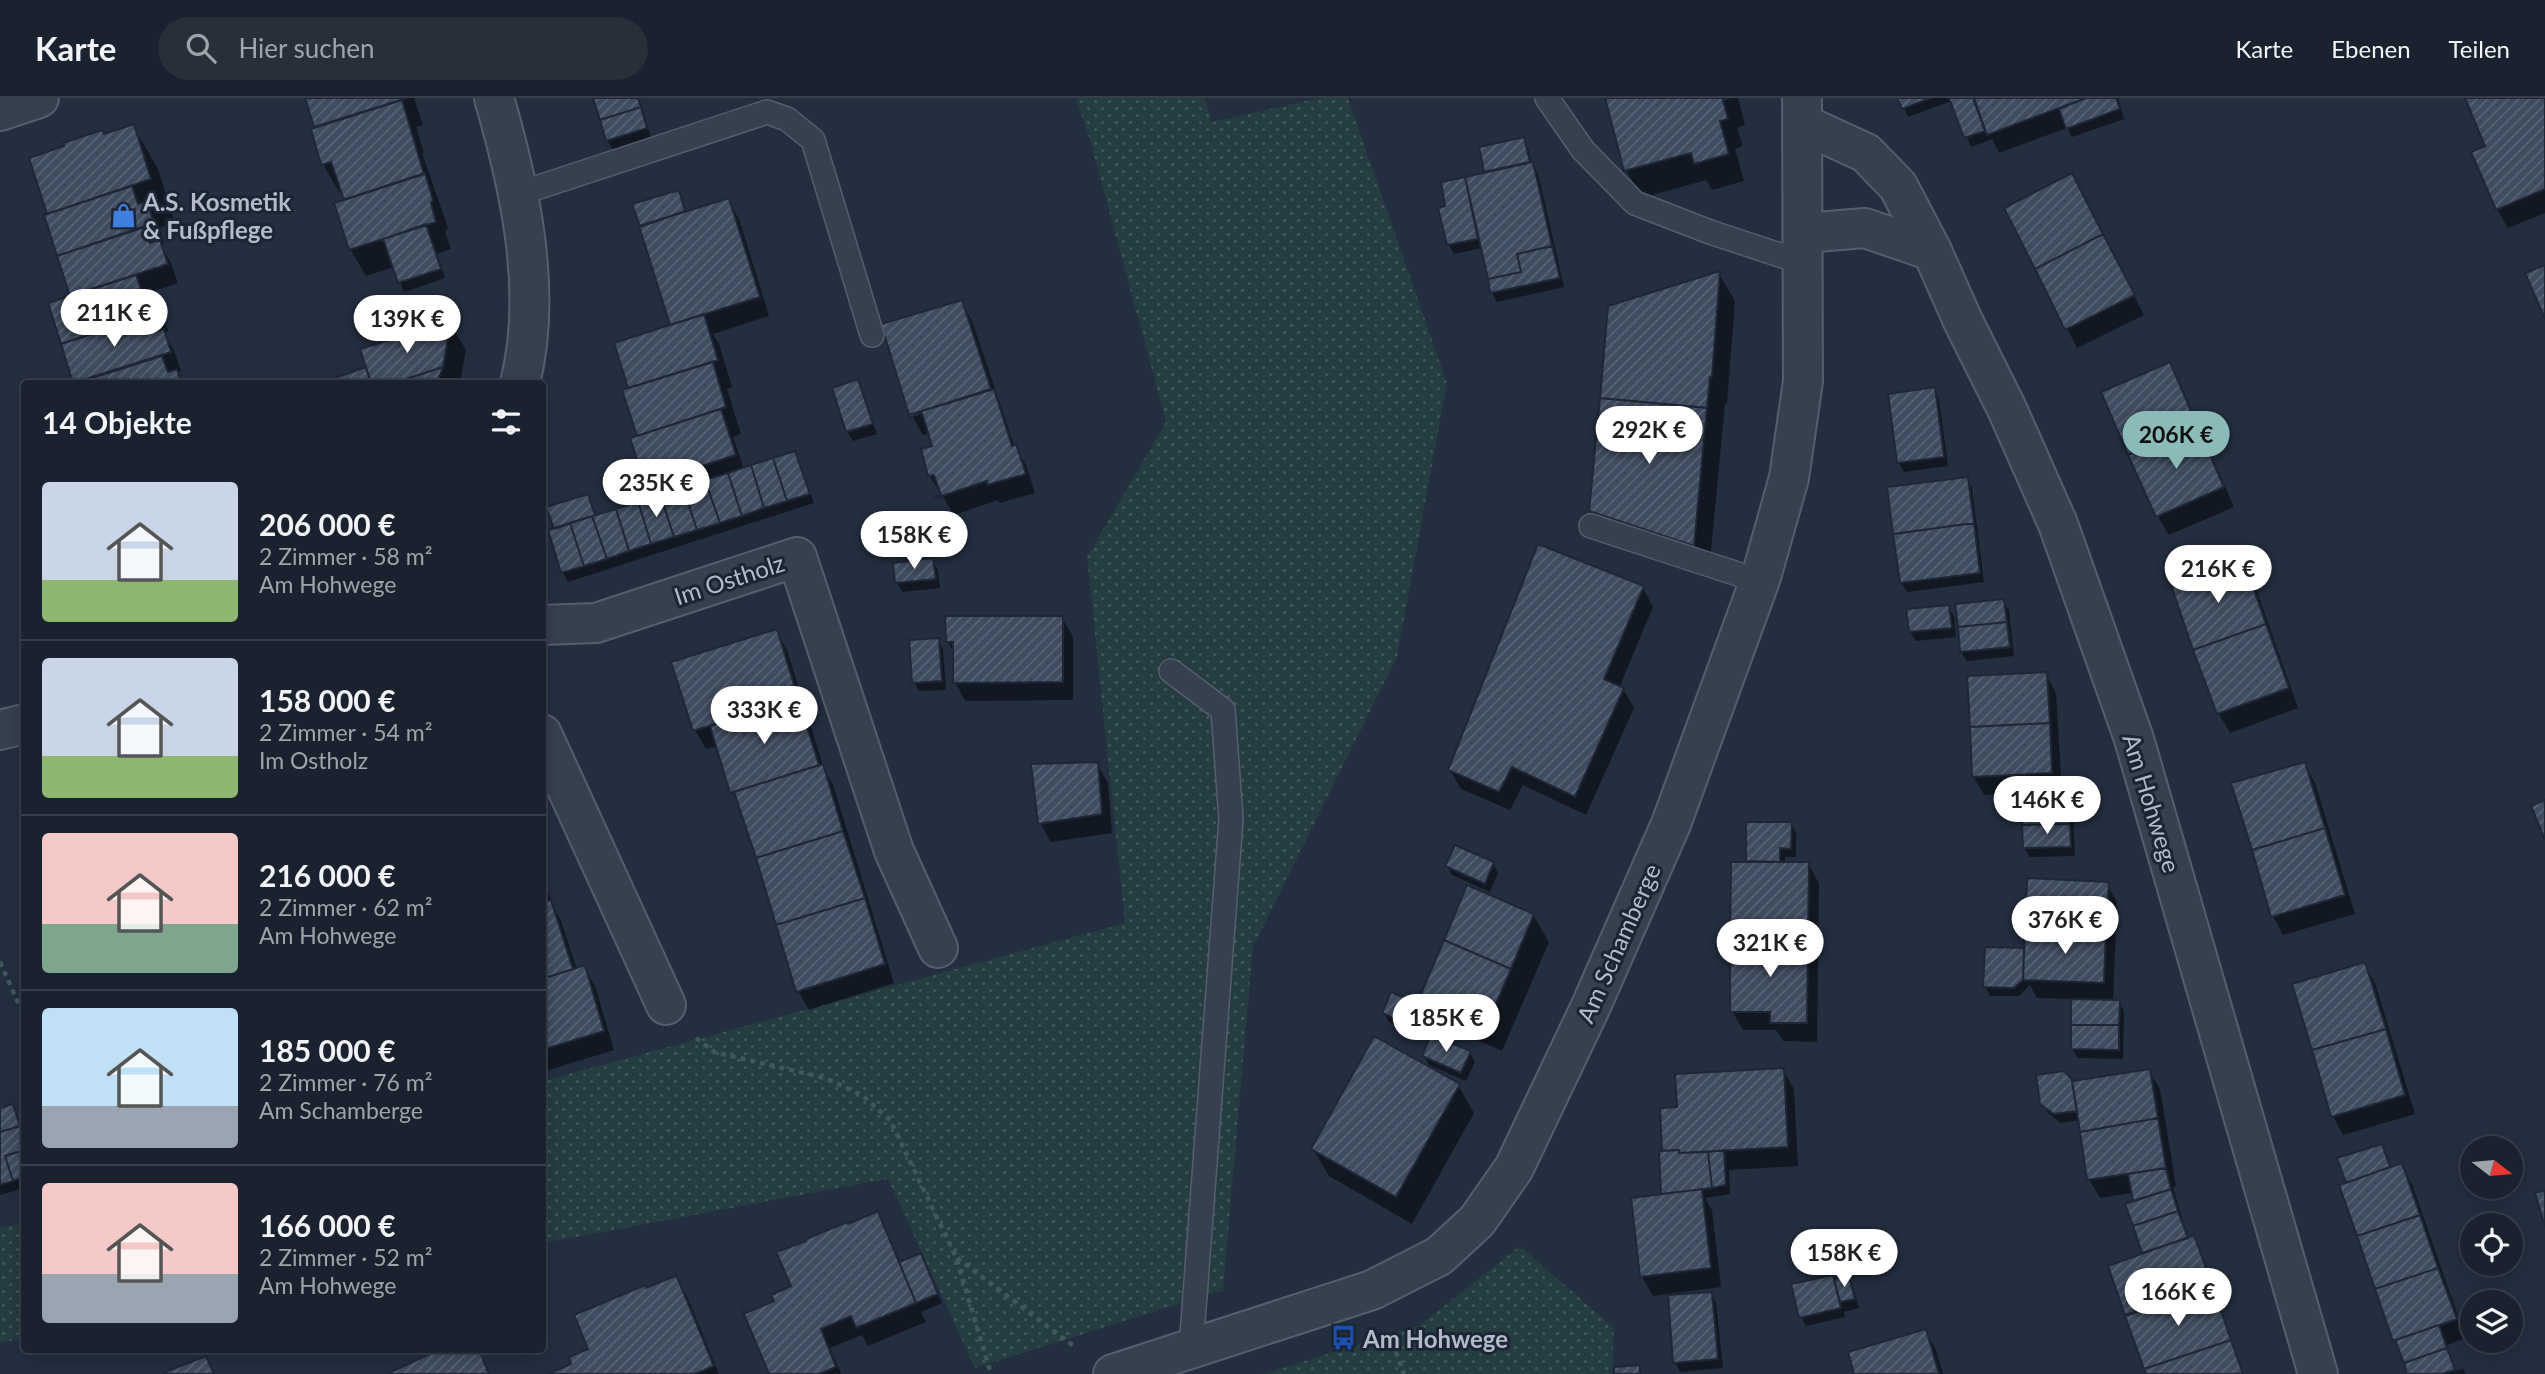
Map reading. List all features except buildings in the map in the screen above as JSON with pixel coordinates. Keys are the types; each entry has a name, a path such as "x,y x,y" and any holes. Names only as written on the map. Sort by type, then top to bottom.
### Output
{"street":[{"path":"0,111 39,98"},
{"path":"494,98 518,194 530,294 520,380"},
{"name":"Am Schamberge","path":"1113,1374 1372,1290 1439,1256 1477,1221 1514,1168 1597,994 1671,824 1759,581 1788,478 1801,395 1803,111"},
{"name":"Am Hohwege","path":"1803,111 1866,153 1898,187 1932,251 2058,524 2134,739 2318,1374"},
{"path":"1804,248 1865,228 1932,251"},
{"name":"Im Ostholz","path":"546,625 596,623 797,557 894,851 938,948"},
{"path":"0,730 21,725"},
{"path":"546,743 666,1005"}],"lane":[{"path":"1547,98 1583,150 1635,204 1710,233 1804,248"},
{"path":"518,194 767,112 787,118 813,140 872,335"},
{"path":"1591,526 1759,581"},
{"path":"1171,671 1223,710 1231,819 1191,1348"}],"path":[{"path":"0,962 21,1009"},
{"path":"666,1005 698,1040 714,1052 825,1078 862,1095 890,1121 956,1257 991,1374"},
{"path":"956,1257 1078,1349"}],"green space":[{"path":"1076,98 1205,98 1212,122 1320,98 1348,98 1447,383 1397,657 1253,947 1223,1290 975,1368 888,1179 546,1242 546,1080 1125,923 1087,557 1166,422 1090,140"},
{"path":"21,1223 21,1339 0,1343 0,1228"},
{"path":"1520,1246 1614,1328 1612,1374 1263,1374 1420,1325"}],"place":[{"name":"A.S. Kosmetik & Fußpflege","path":"123,215"},
{"name":"Am Hohwege","path":"1343,1338"}]}
